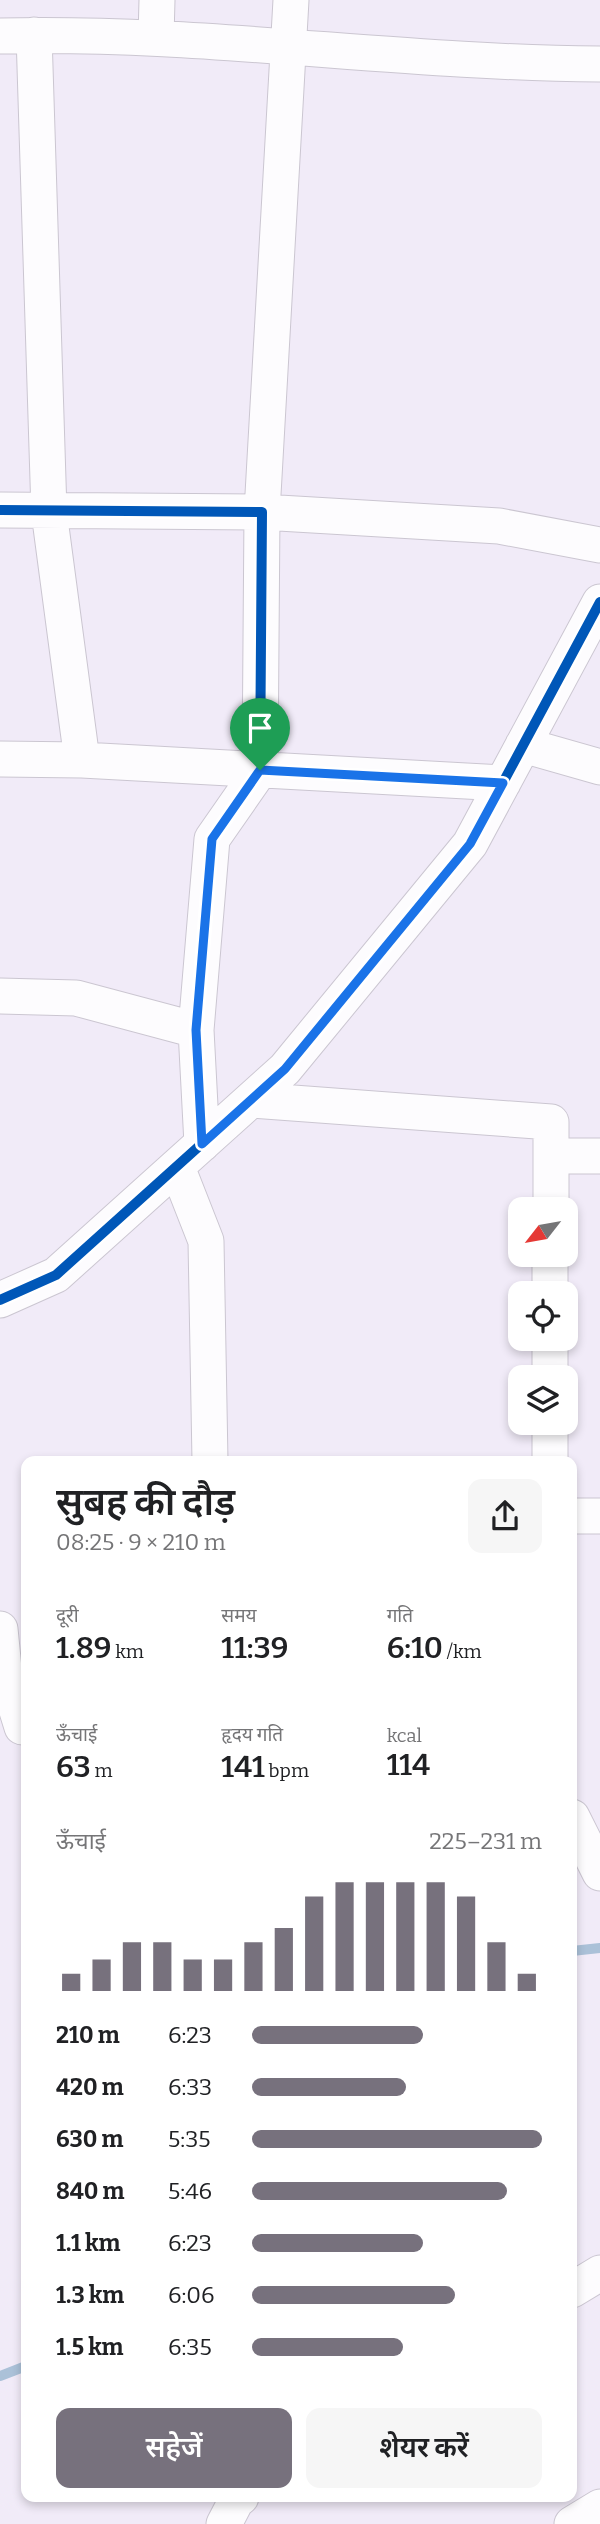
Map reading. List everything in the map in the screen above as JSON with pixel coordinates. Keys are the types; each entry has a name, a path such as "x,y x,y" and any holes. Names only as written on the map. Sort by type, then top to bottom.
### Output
{"street":[{"path":"156,37 157,0"},
{"path":"209,1456 206,1241 190,1155 196,1030 212,839 260,770 262,512 291,0"},
{"path":"82,760 49,512 17,35 156,37 496,63 600,64"},
{"path":"0,510 262,512 499,526 600,545"},
{"path":"0,1300 56,1275 285,1069 470,844 600,601"},
{"path":"523,745 600,766"},
{"path":"0,759 82,760 503,783"},
{"path":"0,996 76,998 196,1030"},
{"path":"252,1100 551,1122 551,1197"},
{"path":"551,1156 600,1156"},
{"path":"550,1435 550,1456"},
{"path":"577,1516 600,1516"},
{"path":"0,1629 4,1669 21,1724"},
{"path":"577,1828 600,1873"},
{"path":"577,2287 600,2273"},
{"path":"224,2524 235,2502"},
{"path":"572,2524 600,2507"}],"waterway":[{"path":"577,1950 600,1948"},
{"path":"0,2376 21,2368"}],"cycle path":[{"path":"0,510 262,512 260,770 212,839 196,1030 202,1144"},
{"path":"0,1300 56,1275 285,1069 470,844 600,602"}],"route":[{"path":"260,770 503,783 470,844 285,1069 202,1144 196,1030 212,839 260,770"}]}
